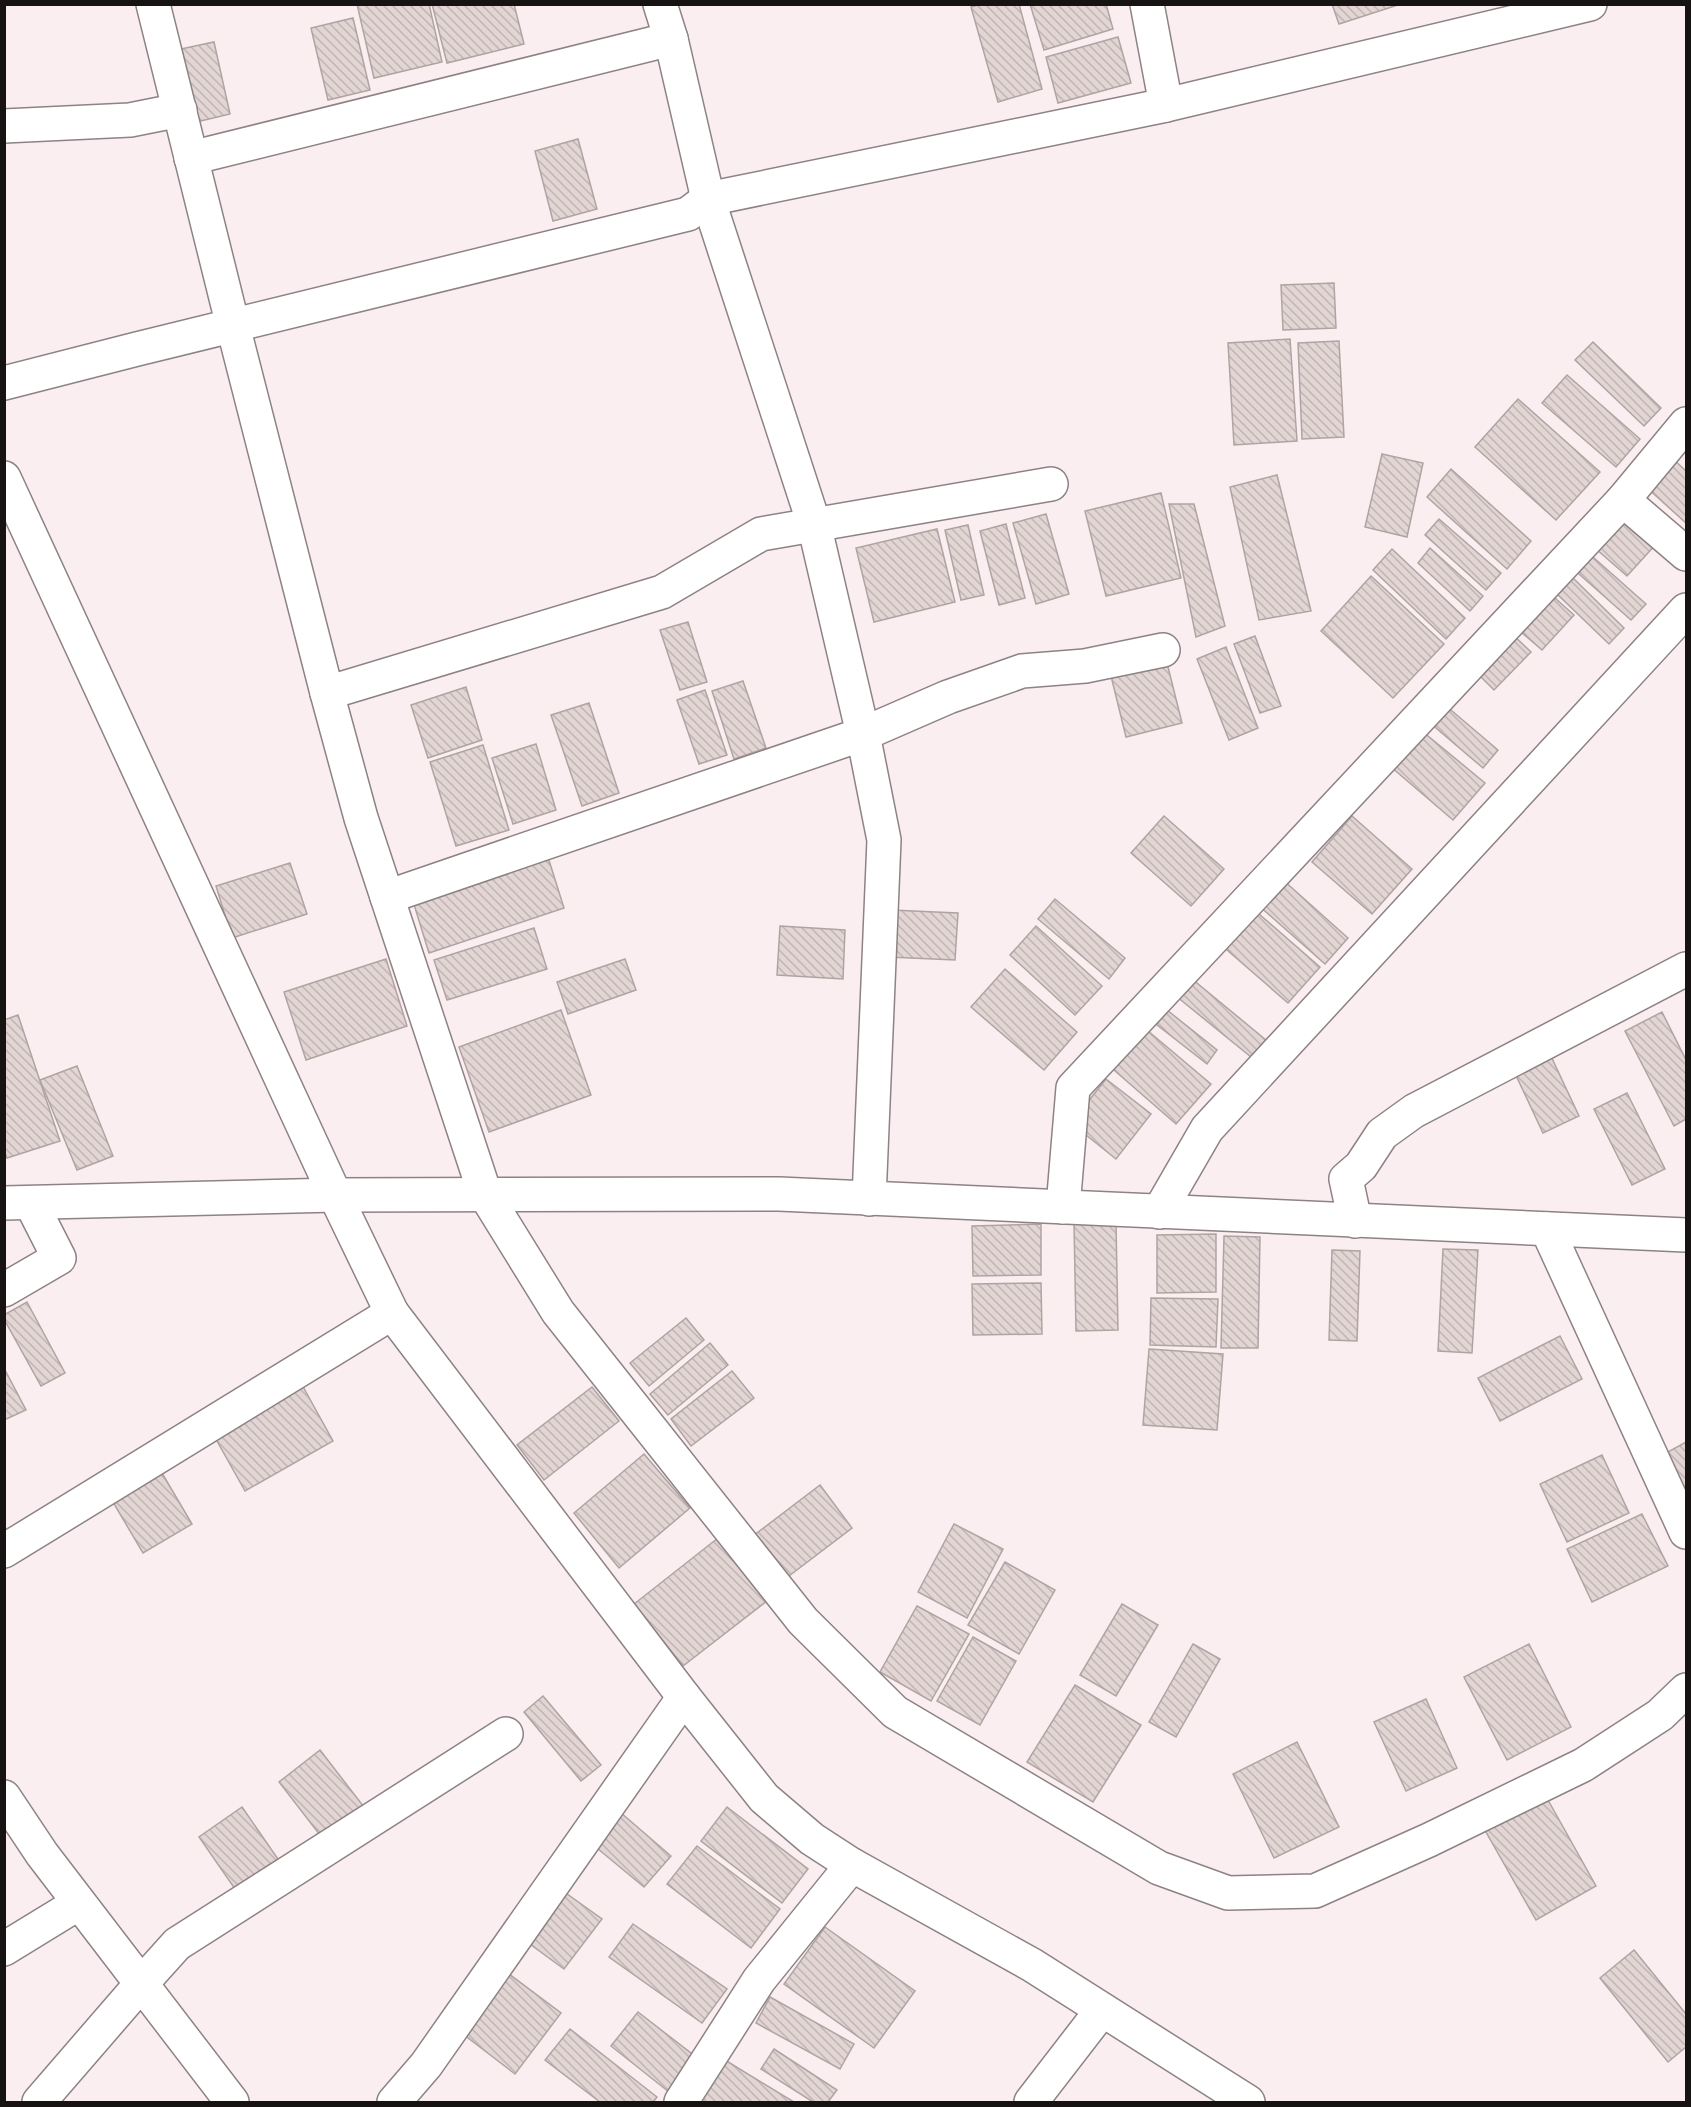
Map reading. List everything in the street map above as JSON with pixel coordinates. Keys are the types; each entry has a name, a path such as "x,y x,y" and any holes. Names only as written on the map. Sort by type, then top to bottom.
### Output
{"street":[{"path":"153,4 233,326 361,818 485,1194 558,1312 811,1629 895,1712 1159,1868 1228,1893 1315,1891 1429,1840 1583,1765 1660,1715 1686,1690"},
{"path":"660,4 671,39 708,199 814,524 863,734 884,840 869,1198"},
{"path":"1147,4 1166,105"},
{"path":"4,383 688,214 708,199 1166,105 1590,4"},
{"path":"191,158 671,39"},
{"path":"4,126 130,120 180,110"},
{"path":"1063,1207 1073,1088 1623,500 1686,424"},
{"path":"4,478 335,1195 392,1313 684,1697 764,1798 812,1839 852,1865 1032,1965 1248,2103"},
{"path":"327,693 662,591 761,534 1051,484"},
{"path":"1623,500 1686,555"},
{"path":"1159,1212 1208,1129 1686,610"},
{"path":"387,897 863,734 948,697 1022,671 1085,666 1163,650"},
{"path":"1355,1221 1346,1179 1361,1166 1382,1134 1414,1111 1686,969"},
{"path":"18,1203 335,1195 779,1194 1686,1235"},
{"path":"4,1290 59,1257 18,1203"},
{"path":"1547,1229 1686,1532"},
{"path":"4,1551 392,1313"},
{"path":"394,2103 426,2065 684,1697"},
{"path":"39,2103 177,1944 506,1734"},
{"path":"8,1809 232,2103"},
{"path":"681,2103 759,1980 852,1865"},
{"path":"4,1949 79,1903"},
{"path":"1031,2103 1102,2010"}],"building":[{"path":"357,4 429,4 442,62 374,78"},
{"path":"432,4 514,4 524,44 447,63"},
{"path":"981,4 1019,4 1042,89 998,102 971,7"},
{"path":"1030,4 1106,4 1113,29 1044,50"},
{"path":"1332,4 1398,4 1398,5 1339,24"},
{"path":"353,18 370,90 328,100 311,28"},
{"path":"1118,37 1131,83 1058,103 1046,57"},
{"path":"214,42 230,114 192,123 176,50"},
{"path":"578,139 597,209 553,221 535,151"},
{"path":"1334,283 1336,328 1283,330 1281,285"},
{"path":"1290,339 1297,441 1234,445 1228,343"},
{"path":"1339,341 1344,437 1302,439 1298,343"},
{"path":"1593,342 1661,408 1644,426 1575,360"},
{"path":"1567,375 1640,439 1616,467 1542,403"},
{"path":"1518,399 1600,472 1556,520 1475,447"},
{"path":"1382,454 1423,463 1407,537 1365,527"},
{"path":"1671,457 1686,471 1686,523 1645,486"},
{"path":"1451,469 1531,541 1507,569 1427,497"},
{"path":"1277,475 1311,611 1259,620 1230,487"},
{"path":"1161,493 1181,578 1106,596 1085,511"},
{"path":"1169,504 1194,504 1225,626 1196,637"},
{"path":"1618,509 1657,543 1627,576 1588,542"},
{"path":"1046,514 1069,594 1036,604 1013,523"},
{"path":"1439,519 1501,573 1486,590 1425,535"},
{"path":"1006,524 1025,598 999,605 980,531"},
{"path":"968,525 984,595 961,600 945,530"},
{"path":"937,529 955,602 874,622 856,548"},
{"path":"1430,548 1483,596 1470,611 1418,563"},
{"path":"1392,549 1465,618 1446,639 1373,570"},
{"path":"1585,550 1646,604 1631,620 1570,566"},
{"path":"1371,576 1444,644 1393,698 1321,631"},
{"path":"1573,578 1624,628 1609,644 1557,594"},
{"path":"1546,590 1574,615 1542,650 1514,626"},
{"path":"688,622 707,682 680,690 660,630"},
{"path":"1508,630 1531,652 1494,690 1471,667"},
{"path":"1255,636 1281,706 1260,713 1234,644"},
{"path":"1226,647 1258,728 1229,740 1197,659"},
{"path":"1167,663 1182,723 1126,737 1111,676"},
{"path":"743,681 766,748 734,759 712,691"},
{"path":"466,687 482,740 428,758 411,705"},
{"path":"705,690 727,755 699,764 677,700"},
{"path":"589,703 619,793 582,806 551,715"},
{"path":"1445,705 1498,750 1483,768 1430,723"},
{"path":"1422,731 1485,783 1453,820 1391,767"},
{"path":"536,744 556,810 513,824 492,758"},
{"path":"483,745 509,830 456,846 430,762"},
{"path":"1164,816 1224,869 1191,906 1131,853"},
{"path":"1352,816 1412,869 1372,914 1312,862"},
{"path":"547,854 564,908 429,953 412,898"},
{"path":"290,863 307,914 232,938 216,886"},
{"path":"1282,879 1348,938 1325,964 1258,905"},
{"path":"1055,899 1125,958 1109,979 1038,919"},
{"path":"1252,908 1320,967 1288,1003 1220,944"},
{"path":"891,910 958,913 955,960 888,957"},
{"path":"780,926 845,930 843,979 777,975"},
{"path":"1036,926 1102,986 1075,1015 1010,955"},
{"path":"534,928 547,969 447,1000 434,960"},
{"path":"386,959 407,1026 306,1060 284,992"},
{"path":"625,959 636,990 568,1014 557,982"},
{"path":"1005,969 1077,1032 1044,1070 971,1007"},
{"path":"1186,974 1266,1040 1251,1057 1171,992"},
{"path":"561,1010 591,1095 489,1132 459,1047"},
{"path":"1167,1010 1217,1050 1207,1064 1156,1024"},
{"path":"1662,1012 1686,1060 1686,1119 1674,1126 1625,1031"},
{"path":"18,1015 60,1141 7,1158 4,1150 4,1020"},
{"path":"1141,1025 1211,1084 1176,1124 1107,1064"},
{"path":"1549,1052 1579,1116 1543,1133 1513,1069"},
{"path":"77,1066 113,1156 77,1170 40,1080"},
{"path":"1106,1079 1151,1114 1116,1159 1071,1123"},
{"path":"1627,1093 1665,1169 1632,1185 1594,1109"},
{"path":"1116,1222 1118,1330 1076,1331 1074,1223"},
{"path":"1041,1224 1041,1275 973,1276 972,1226"},
{"path":"1216,1234 1216,1292 1157,1293 1157,1235"},
{"path":"1224,1236 1260,1237 1258,1348 1221,1348"},
{"path":"1443,1249 1478,1250 1472,1353 1438,1351"},
{"path":"1332,1250 1360,1251 1357,1341 1329,1340"},
{"path":"1041,1283 1042,1334 973,1335 972,1284"},
{"path":"1151,1298 1218,1299 1216,1347 1150,1345"},
{"path":"27,1302 65,1373 41,1386 4,1319 4,1315"},
{"path":"686,1318 704,1340 649,1386 630,1363"},
{"path":"1560,1336 1582,1379 1500,1421 1478,1378"},
{"path":"710,1343 728,1365 668,1415 650,1394"},
{"path":"1149,1349 1223,1354 1217,1430 1143,1425"},
{"path":"4,1368 26,1410 4,1420"},
{"path":"732,1371 754,1398 691,1446 671,1419"},
{"path":"301,1383 333,1441 245,1491 212,1432"},
{"path":"592,1387 619,1421 544,1480 517,1445"},
{"path":"1686,1442 1686,1494 1666,1453"},
{"path":"644,1454 690,1508 619,1568 574,1513"},
{"path":"1602,1455 1629,1513 1567,1542 1540,1484"},
{"path":"159,1468 192,1524 143,1553 110,1497"},
{"path":"820,1485 852,1528 785,1579 753,1536"},
{"path":"1642,1514 1668,1566 1592,1602 1567,1549"},
{"path":"954,1524 1003,1549 967,1618 918,1592"},
{"path":"718,1538 767,1601 683,1666 634,1604"},
{"path":"1005,1562 1055,1590 1019,1654 968,1625"},
{"path":"1122,1604 1158,1625 1116,1696 1080,1675"},
{"path":"917,1606 969,1634 931,1701 880,1672"},
{"path":"973,1637 1016,1661 980,1725 937,1701"},
{"path":"1193,1644 1220,1659 1176,1737 1149,1722"},
{"path":"1529,1644 1571,1727 1507,1760 1464,1677"},
{"path":"1075,1685 1141,1725 1093,1802 1027,1762"},
{"path":"543,1696 601,1765 581,1781 524,1712"},
{"path":"1426,1699 1457,1768 1406,1791 1374,1722"},
{"path":"1297,1742 1339,1827 1274,1858 1233,1774"},
{"path":"320,1750 364,1807 323,1839 279,1782"},
{"path":"1543,1791 1596,1886 1536,1920 1482,1825"},
{"path":"613,1806 671,1856 644,1887 586,1839"},
{"path":"242,1807 278,1859 235,1889 199,1837"},
{"path":"727,1807 808,1869 782,1903 701,1841"},
{"path":"697,1846 780,1909 751,1948 667,1884"},
{"path":"556,1886 602,1919 564,1969 519,1936"},
{"path":"633,1924 727,1989 702,2023 609,1957"},
{"path":"825,1927 915,1991 874,2048 784,1984"},
{"path":"1634,1950 1686,2014 1686,2047 1668,2062 1600,1978"},
{"path":"505,1971 561,2013 515,2074 459,2031"},
{"path":"770,1997 854,2044 840,2069 756,2023"},
{"path":"638,2012 696,2057 669,2092 611,2046"},
{"path":"570,2029 657,2097 653,2102 600,2102 545,2060"},
{"path":"774,2049 837,2090 828,2102 813,2102 761,2069"},
{"path":"720,2057 794,2102 699,2102"}]}
